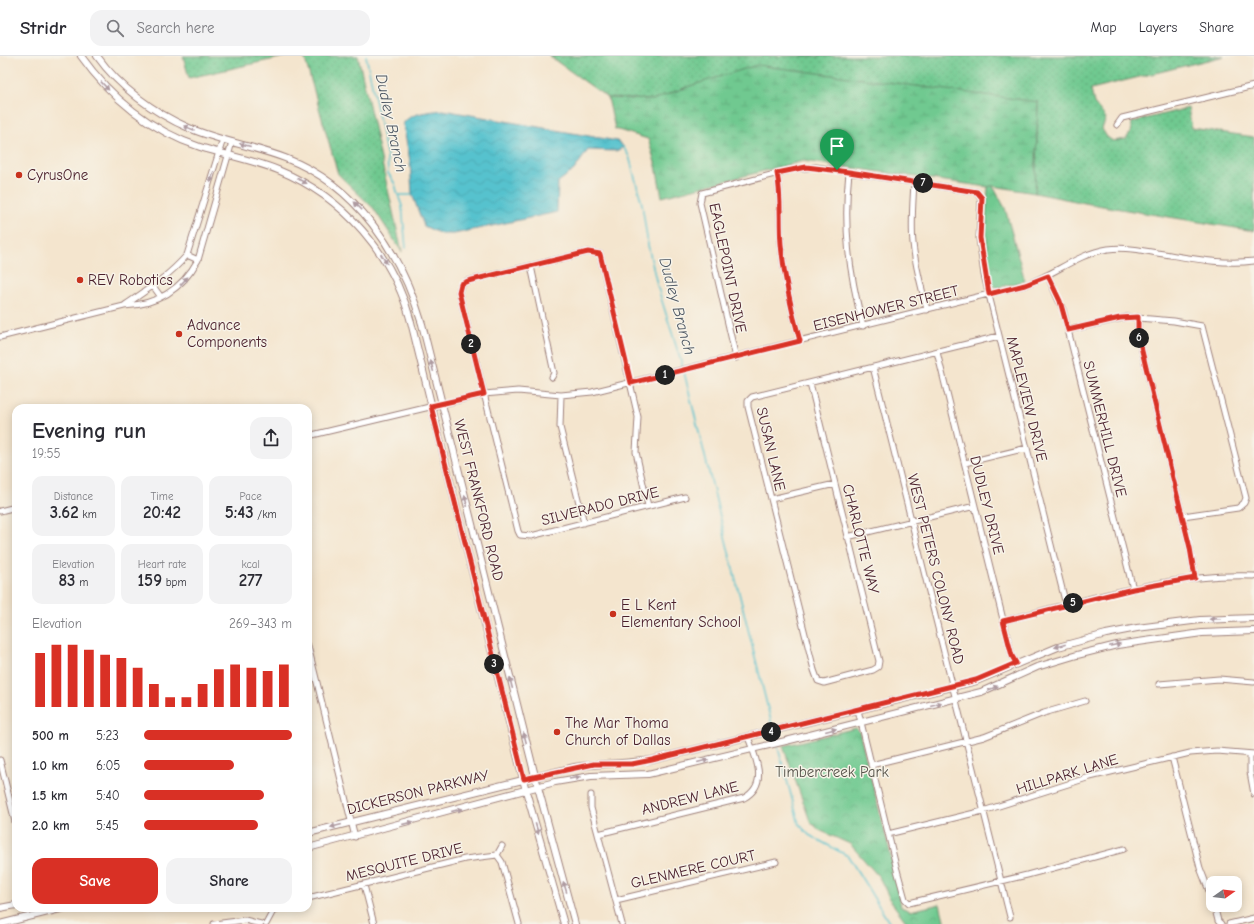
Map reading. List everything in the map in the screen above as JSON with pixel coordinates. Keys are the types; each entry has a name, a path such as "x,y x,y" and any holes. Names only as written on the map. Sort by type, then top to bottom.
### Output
{"main road":[{"name":"WEST FRANKFORD ROAD","path":"81,56 109,90 146,120 180,138 219,152 279,170 314,188 348,215 361,228 383,258 399,286 411,322 526,791 564,924"},
{"name":"WEST FRANKFORD ROAD","path":"97,56 110,72 134,94 162,115 189,128 266,151 296,162 328,181 354,202 366,215 382,237 404,274 418,311 538,788 576,924"},
{"name":"DICKERSON PARKWAY","path":"312,832 535,776 594,764 632,764 652,760 953,687 976,680 1058,647 1136,628 1212,619 1254,618"},
{"name":"DICKERSON PARKWAY","path":"312,847 538,788 591,776 648,774 956,699 996,687 1037,667 1117,645 1202,633 1254,631"},
{"path":"0,908 12,906"},
{"path":"0,924 33,912"}],"street":[{"path":"1117,125 1122,118 1254,86"},
{"path":"124,306 178,266 187,255 223,139"},
{"path":"0,337 124,306 134,306 161,297 182,284 198,260 232,142"},
{"path":"800,341 785,281 780,232 780,196 777,173 806,167 914,182 912,208 915,262 928,310"},
{"path":"849,172 846,206 847,248 863,326"},
{"name":"EAGLEPOINT DRIVE","path":"736,358 700,204 702,192 777,173"},
{"name":"MAPLEVIEW DRIVE","path":"914,182 973,191 977,192 982,198 980,238 989,294 1066,605"},
{"name":"EISENHOWER STREET","path":"312,435 484,394 518,391 561,395 592,392 668,375 1025,285 1048,276 1088,254 1118,248 1214,262 1254,261"},
{"path":"484,394 459,292 461,284 572,256 592,252 600,254 631,383 639,424 637,460 648,506"},
{"path":"187,255 198,260"},
{"path":"531,266 554,373 552,377"},
{"name":"SUMMERHILL DRIVE","path":"1048,276 1060,301 1068,330 1133,589"},
{"path":"153,286 161,297"},
{"path":"1068,330 1120,318 1138,317 1202,326 1246,498 1244,503 1238,508 1182,516"},
{"path":"1138,317 1138,335 1193,561 1195,578"},
{"name":"SUSAN LANE","path":"845,677 824,683 818,681 816,677 748,407 748,401 752,397 999,336"},
{"name":"DUDLEY DRIVE","path":"937,352 1003,621 1012,656 1016,663"},
{"name":"WEST PETERS COLONY ROAD","path":"873,367 1010,917"},
{"name":"CHARLOTTE WAY","path":"810,383 879,661 878,667 873,670 845,677"},
{"name":"SILVERADO DRIVE","path":"484,394 520,535 531,536 685,497"},
{"path":"561,395 561,433 584,523"},
{"path":"965,463 1027,448"},
{"path":"771,499 835,484"},
{"path":"847,537 975,506"},
{"path":"0,511 12,508"},
{"path":"1003,621 1133,589 1195,578 1231,575 1254,576"},
{"path":"312,662 355,837"},
{"path":"1159,684 1219,679 1254,682"},
{"path":"871,765 995,733 1044,713 1085,701"},
{"path":"858,710 905,899 909,903 1001,882 1124,849"},
{"name":"ANDREW LANE","path":"598,834 744,798 756,790 759,781 756,748 748,737"},
{"name":"HILLPARK LANE","path":"888,834 983,811 1090,778 1172,757 1200,751 1252,754"},
{"path":"1252,754 1250,772 1254,794"},
{"path":"1172,757 1200,868 1206,883"},
{"path":"0,760 12,810"},
{"path":"591,795 591,808 622,924"},
{"path":"502,846 497,855 502,862 519,924"},
{"name":"MESQUITE DRIVE","path":"312,897 465,859 497,855"},
{"name":"GLENMERE COURT","path":"616,900 776,862"},
{"path":"364,885 374,924"},
{"path":"266,924 272,912"},
{"path":"1216,912 1218,922 1221,924"},
{"path":"1229,924 1254,918"},
{"path":"214,924 245,920 261,924"}],"green space":[{"path":"183,56 288,56 189,78"},
{"path":"304,56 358,56 402,252 374,209 338,174"},
{"path":"549,56 1224,56 1091,89 1094,103 1106,118 1102,129 1107,137 1113,141 1126,139 1130,133 1132,122 1188,108 1192,128 1254,137 1254,231 1090,204 1035,193 1038,102 690,86 653,100 608,98"},
{"path":"757,65 1038,102 1035,193 803,161 662,197 656,166 648,139 615,129 608,98 653,100 690,86"},
{"path":"993,186 1005,208 1025,281 996,288 991,284 987,247 987,200 988,187"},
{"name":"Timbercreek Park","path":"856,728 859,731 893,864 901,907 910,911 940,904 945,924 907,923 892,903 879,877 850,844 819,830 810,821 783,746"}],"water":[{"path":"443,110 617,141 624,147 616,151 588,150 574,170 558,182 557,212 454,234 441,234 424,226 412,194 410,161 403,124 410,117 415,115"}],"waterway":[{"name":"Dudley Branch","path":"366,56 387,156 388,173 395,184 398,195 412,195"},
{"name":"Dudley Branch","path":"623,147 629,156 642,204 648,245 657,285 683,368"},
{"path":"398,195 402,206 406,248"},
{"name":"Dudley Branch","path":"684,372 773,729"},
{"name":"Dudley Branch","path":"774,733 776,740"},
{"name":"Dudley Branch","path":"777,744 799,824 809,835 848,856 890,924"}],"place":[{"name":"CyrusOne","path":"19,175"},
{"name":"REV Robotics","path":"80,280"},
{"name":"Advance Components","path":"179,334"},
{"name":"E L Kent Elementary School","path":"613,614"},
{"name":"The Mar Thoma Church of Dallas","path":"557,732"}],"route":[{"path":"806,167 837,170 977,192 982,198 980,209 981,256 989,294 1025,285 1048,276 1064,310 1068,330 1120,318 1138,317 1138,335 1190,548 1195,578 1133,589 1003,621 1012,656 1016,663 976,680 953,687 652,760 632,764 600,763 575,767 524,779 487,636 431,406 484,394 459,292 461,284 491,275 588,252 600,254 631,383 800,341 785,281 780,232 780,186 777,173 806,167"}]}
